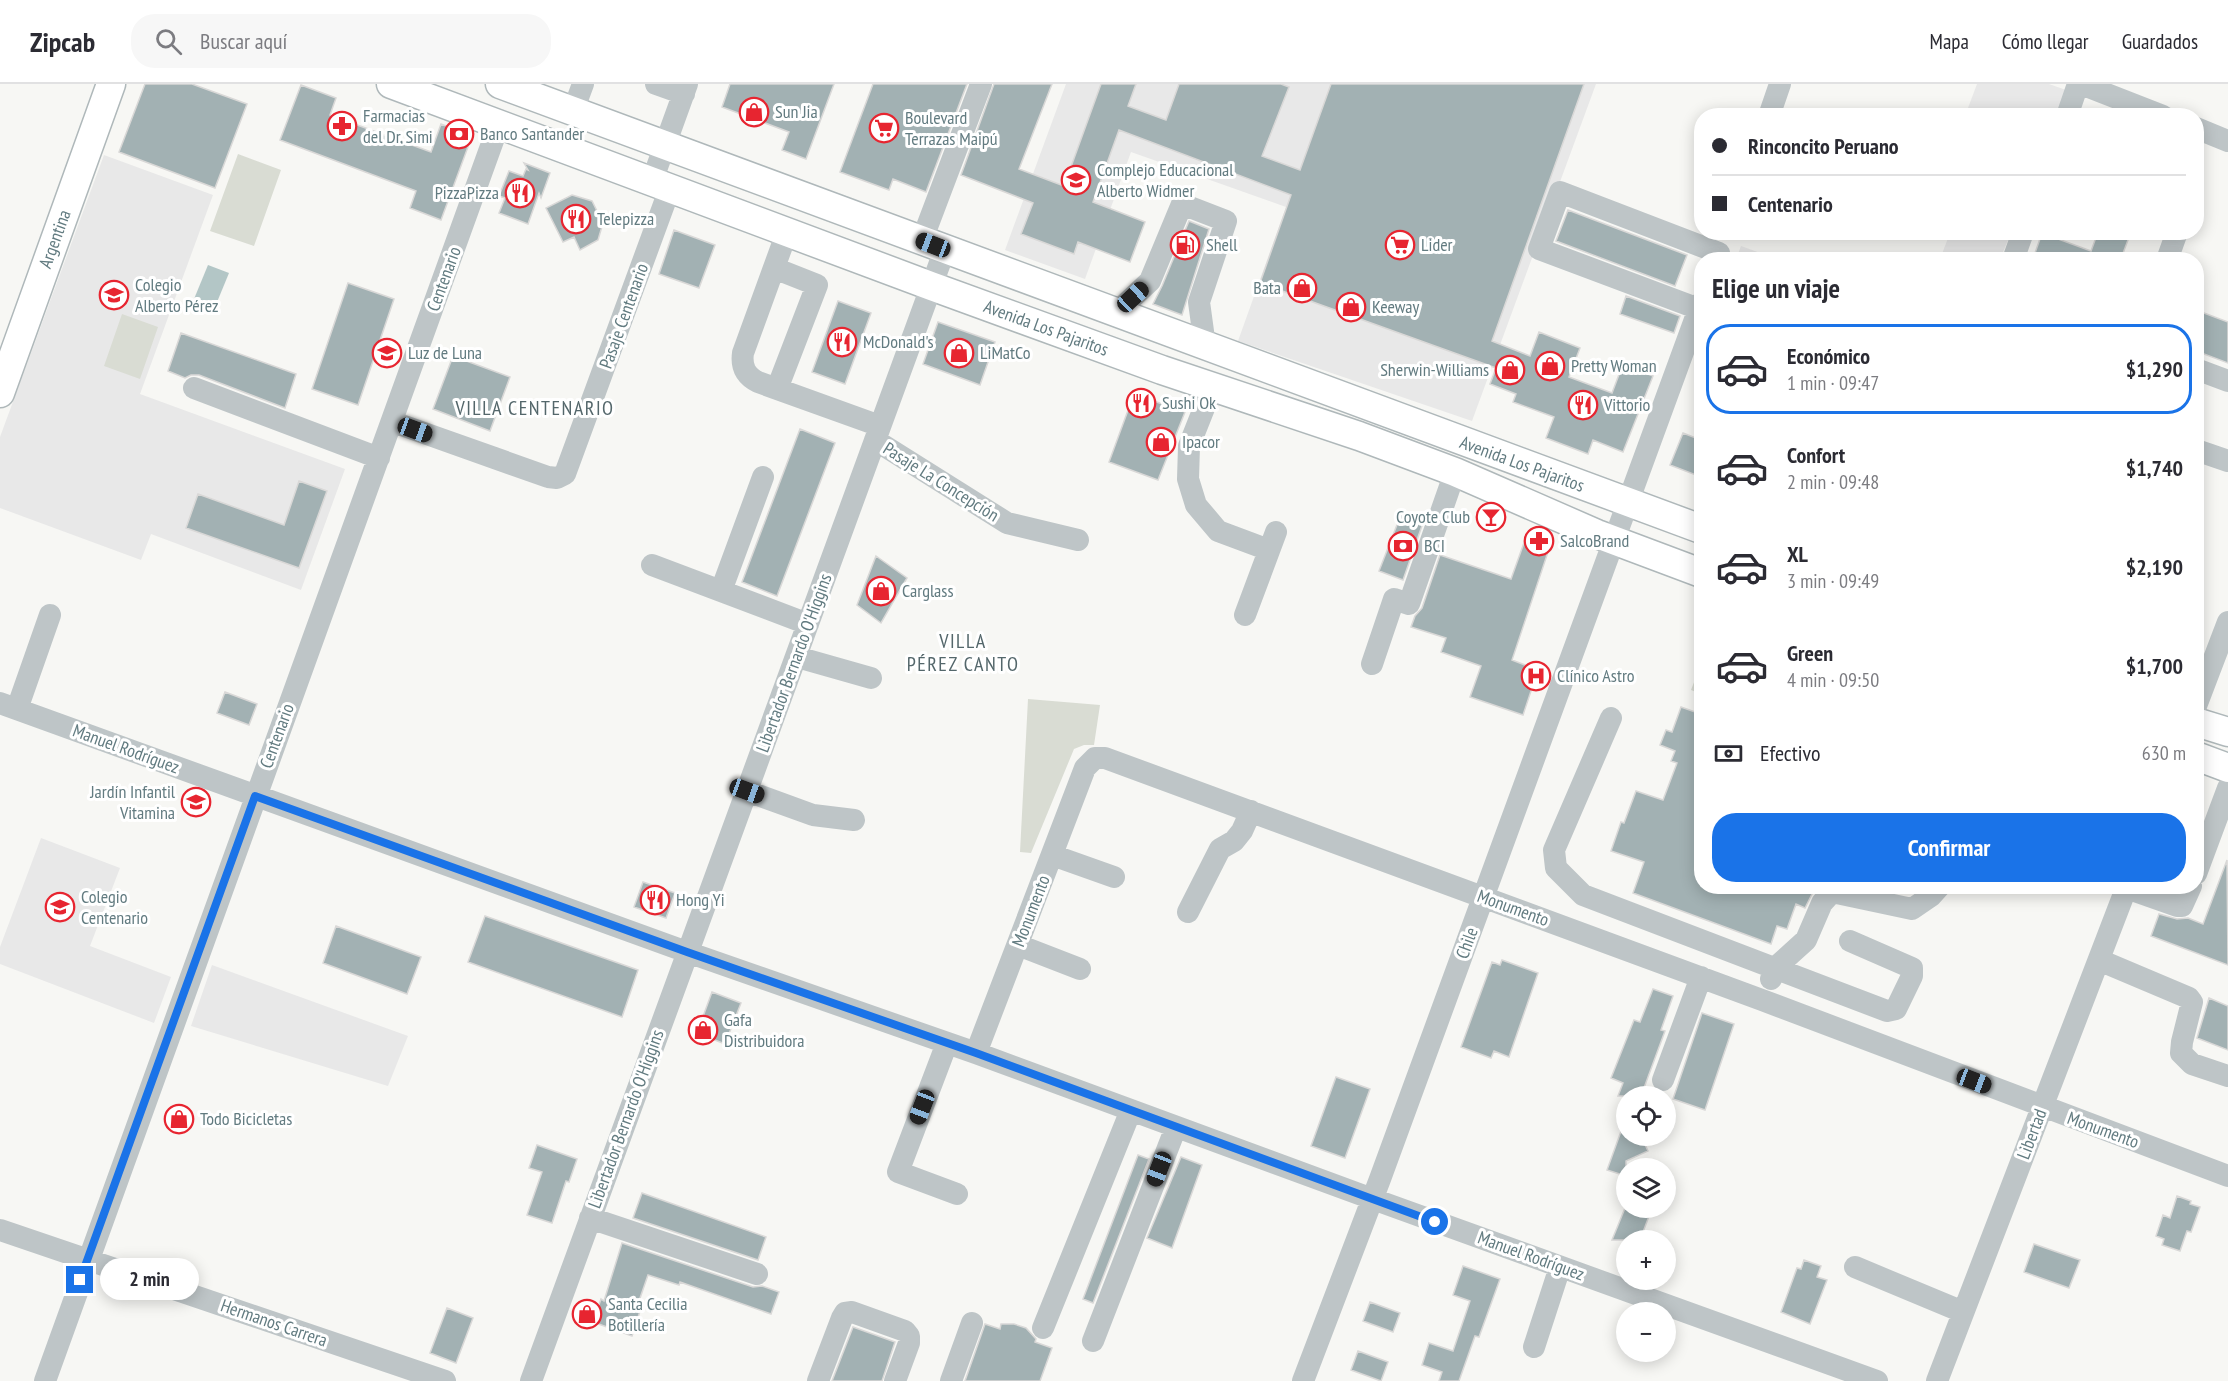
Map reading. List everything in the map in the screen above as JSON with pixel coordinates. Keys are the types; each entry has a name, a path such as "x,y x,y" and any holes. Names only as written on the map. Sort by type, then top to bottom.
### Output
{"main road":[{"name":"Argentina","path":"0,393 111,84"},
{"name":"Avenida Los Pajaritos","path":"391,84 931,286 1212,387 1321,422 1455,472 1614,541 1694,570"},
{"name":"Avenida Los Pajaritos","path":"500,84 541,91 573,111 1694,526"},
{"path":"2204,724 2228,732"},
{"path":"2204,759 2228,768"}],"street":[{"path":"573,111 583,84"},
{"path":"657,84 686,89 665,145 661,185"},
{"name":"Libertador Bernardo O'Higgins","path":"531,1381 931,286 933,245 981,84"},
{"path":"1772,108 1780,84"},
{"path":"2070,108 2079,84 2142,108"},
{"name":"Centenario","path":"45,1381 499,124"},
{"path":"2204,131 2228,141"},
{"name":"Pasaje Centenario","path":"393,422 548,477 557,478 565,474 661,185"},
{"path":"1694,239 1560,192 1539,249 1694,304"},
{"path":"1116,314 1150,281 1182,204 1226,221 1199,302 1205,346"},
{"name":"Pasaje La Concepción","path":"786,232 745,346 743,367 752,379 878,433 1007,524 1078,540"},
{"path":"1698,240 1721,248"},
{"path":"774,268 817,285 777,389"},
{"name":"Chile","path":"1303,1381 1484,898 1694,322"},
{"path":"2204,372 2228,381"},
{"path":"1212,387 1189,446 1188,478 1197,505 1218,531 1272,541 1245,615"},
{"path":"194,388 380,458"},
{"path":"2204,453 2228,462"},
{"path":"1372,664 1394,599 1409,604 1455,472"},
{"path":"721,591 763,477"},
{"path":"652,565 808,624"},
{"path":"9,706 50,615"},
{"path":"2204,685 2228,622"},
{"path":"796,657 871,678"},
{"name":"Manuel Rodríguez","path":"9,706 687,952 962,1048 1877,1381"},
{"path":"1611,718 1554,850 1556,867 1583,895 1887,1011 1896,1009 1912,976 1912,968 1850,941"},
{"name":"Monumento","path":"957,1194 904,1174 962,1048 1018,945 1085,768 1095,758 1105,758 1701,977 2228,1176"},
{"path":"2204,852 2228,788"},
{"path":"747,791 813,815 854,820"},
{"path":"1188,912 1220,849 1234,841 1242,831 1251,811"},
{"path":"1052,855 1114,877"},
{"path":"1762,1000 1775,968 1806,940 1822,903 1830,894"},
{"path":"1841,894 1912,909 1932,894"},
{"name":"Libertad","path":"1937,1381 2123,894"},
{"path":"2145,894 2177,906 2182,906 2187,894"},
{"path":"1018,945 1080,969"},
{"path":"2098,960 2189,998 2192,1002 2181,1053 2192,1064 2228,1076"},
{"path":"1663,1080 1701,977"},
{"path":"1043,1328 1131,1110"},
{"path":"1093,1341 1176,1127"},
{"path":"590,1218 758,1274"},
{"name":"Hermanos Carrera","path":"0,1230 445,1381"},
{"path":"1534,1347 1560,1267"},
{"path":"1855,1267 1963,1312"},
{"path":"818,1381 842,1318 845,1313 852,1312 906,1331 909,1344 895,1381"},
{"path":"951,1381 972,1323"}],"shaded area":[{"path":"1066,84 1596,84 1472,421 1238,341 1286,207 1131,152 1085,279 1005,250"},
{"path":"1977,84 2049,84 2066,90 2059,108 1968,108"},
{"path":"238,154 281,170 254,246 210,231"},
{"name":"Colegio Alberto Pérez","path":"104,155 213,195 140,394 345,469 301,590 151,534 141,560 0,508 0,437"},
{"path":"1947,240 2008,240 2003,252 1943,252"},
{"path":"1741,246 1758,252 1739,252"},
{"path":"208,265 229,273 215,307 194,299"},
{"path":"122,314 158,327 140,379 104,366"},
{"path":"1028,699 1100,705 1094,745 1084,745 1074,749 1031,853 1020,852"},
{"name":"Colegio Centenario","path":"41,838 120,868 90,946 171,977 154,1023 0,964 0,947"},
{"path":"212,965 408,1036 388,1086 191,1026"}],"building":[{"path":"145,84 192,84 247,104 215,188 119,152"},
{"path":"730,84 834,84 806,159 782,150 789,132 722,107"},
{"path":"873,84 967,84 926,192 893,179 889,190 840,172"},
{"name":"Lider","path":"994,84 1052,84 1019,169 1064,186 1101,84 1136,84 1128,106 1166,120 1179,84 1281,84 1289,87 1262,156 1300,170 1331,84 1584,84 1492,341 1530,356 1539,332 1580,348 1569,377 1612,393 1623,364 1653,376 1623,452 1593,440 1588,454 1546,438 1554,417 1513,402 1516,394 1490,384 1496,368 1260,283 1291,195 1119,130 1093,202 1145,222 1130,262 1078,242 1074,254 1021,234 1033,203 961,175"},
{"path":"301,85 336,98 330,115 431,152 441,124 472,136 441,220 410,208 416,191 280,140"},
{"name":"PizzaPizza","path":"524,163 550,173 541,198 539,193 528,224 499,213 505,198 499,196 509,171 523,176 526,169 528,170"},
{"name":"Telepizza","path":"572,195 592,201 603,223 598,240 580,250 574,237 563,242 546,208"},
{"path":"1568,210 1687,255 1675,286 1556,241"},
{"path":"1189,221 1209,229 1182,315 1153,304"},
{"path":"674,230 715,245 699,288 659,274"},
{"path":"2040,240 2061,240 2091,251 2095,240 2128,240 2124,252 2035,252"},
{"path":"348,283 394,299 358,405 312,389"},
{"path":"1626,296 1680,316 1674,333 1620,314"},
{"name":"McDonald's","path":"838,301 871,313 845,384 812,372"},
{"path":"2204,313 2228,322 2228,363 2204,354"},
{"name":"LiMatCo","path":"938,322 995,342 980,385 923,364"},
{"path":"181,333 296,374 285,408 199,375 185,378 168,371"},
{"path":"453,356 510,377 490,431 433,409"},
{"path":"1134,394 1185,412 1158,480 1109,462"},
{"path":"800,429 835,443 777,596 742,582"},
{"path":"1683,433 1694,437 1694,474 1670,465"},
{"path":"299,481 327,491 299,568 186,528 198,494 284,525"},
{"name":"BCI","path":"1402,512 1424,520 1403,580 1379,571"},
{"path":"1525,540 1549,549 1512,660 1538,670 1523,715 1470,697 1481,666 1441,652 1446,638 1411,627 1415,616 1422,608 1440,555 1511,579"},
{"name":"Carglass","path":"876,556 907,578 881,623 857,605"},
{"path":"225,692 257,704 249,725 217,713"},
{"path":"1681,707 1694,712 1694,894 1812,894 1805,908 1796,904 1787,929 1777,926 1771,944 1633,893 1644,862 1611,851 1621,822 1624,823 1636,791 1663,800 1677,763 1671,761 1675,751 1660,745 1666,730 1672,732"},
{"path":"2227,860 2228,965 2151,936 2159,914 2177,919 2188,918 2203,924"},
{"name":"Hong Yi","path":"643,882 675,893 666,918 634,907"},
{"path":"485,916 638,970 622,1017 468,962"},
{"path":"336,926 421,957 407,994 323,963"},
{"path":"1502,960 1538,973 1509,1057 1494,1051 1491,1058 1461,1047 1492,962 1500,965"},
{"path":"1653,989 1673,996 1661,1030 1665,1031 1645,1086 1622,1086 1623,1083 1611,1078 1634,1020 1640,1022"},
{"path":"712,992 741,1003 725,1044 697,1033"},
{"path":"2209,998 2228,1006 2228,1050 2197,1038"},
{"path":"1702,1013 1734,1024 1705,1110 1676,1100 1676,1090"},
{"path":"1336,1077 1370,1089 1345,1158 1311,1146"},
{"path":"537,1145 577,1159 569,1182 566,1181 552,1223 527,1215 542,1172 529,1168"},
{"path":"1616,1145 1646,1146 1648,1151 1633,1158 1616,1158 1616,1173 1607,1170"},
{"path":"1138,1155 1149,1159 1093,1303 1083,1299"},
{"path":"1181,1157 1202,1165 1172,1248 1147,1238"},
{"path":"642,1193 766,1237 758,1260 633,1218"},
{"path":"2177,1196 2200,1207 2191,1232 2187,1231 2180,1251 2162,1245 2164,1239 2156,1236 2163,1215 2170,1218"},
{"path":"1621,1218 1648,1218 1644,1230 1616,1230"},
{"path":"622,1243 753,1287 762,1286 779,1292 771,1314 680,1282 679,1285 648,1275 638,1304 642,1305 632,1336 593,1322 601,1299 604,1301"},
{"path":"2034,1244 2080,1260 2069,1288 2024,1272"},
{"path":"1804,1260 1821,1266 1817,1277 1827,1280 1810,1324 1781,1312 1797,1268 1801,1269"},
{"path":"1463,1266 1500,1279 1479,1337 1475,1336 1459,1381 1439,1381 1442,1372 1422,1365 1429,1343 1453,1351 1470,1301 1453,1295"},
{"path":"1370,1302 1400,1313 1393,1332 1363,1321"},
{"path":"447,1308 473,1318 456,1363 430,1353"},
{"path":"985,1324 1000,1329 1001,1324 1014,1324 1026,1328 1036,1339 1035,1342 1052,1348 1040,1381 965,1381"},
{"path":"853,1327 895,1342 882,1381 832,1381"},
{"path":"1358,1351 1388,1362 1381,1381 1351,1370"}],"place":[{"name":"Sun Jia","path":"754,112"},
{"name":"Farmacias del Dr. Simi","path":"342,126"},
{"name":"Boulevard Terrazas Maipú","path":"884,128"},
{"name":"Banco Santander","path":"459,134"},
{"name":"Complejo Educacional Alberto Widmer","path":"1076,180"},
{"name":"PizzaPizza","path":"520,193"},
{"name":"Telepizza","path":"576,219"},
{"name":"Shell","path":"1185,245"},
{"name":"Lider","path":"1400,245"},
{"name":"Bata","path":"1302,288"},
{"name":"Colegio Alberto Pérez","path":"114,295"},
{"name":"Keeway","path":"1351,307"},
{"name":"McDonald's","path":"842,342"},
{"name":"Luz de Luna","path":"387,353"},
{"name":"LiMatCo","path":"959,353"},
{"name":"Pretty Woman","path":"1550,366"},
{"name":"Sherwin-Williams","path":"1510,370"},
{"name":"Sushi Ok","path":"1141,403"},
{"name":"Vittorio","path":"1583,405"},
{"name":"Ipacor","path":"1161,442"},
{"name":"Coyote Club","path":"1491,517"},
{"name":"SalcoBrand","path":"1539,541"},
{"name":"BCI","path":"1403,546"},
{"name":"Carglass","path":"881,591"},
{"name":"Clínico Astro","path":"1536,676"},
{"name":"Jardín Infantil Vitamina","path":"196,802"},
{"name":"Hong Yi","path":"655,900"},
{"name":"Colegio Centenario","path":"60,907"},
{"name":"Gafa Distribuidora","path":"703,1030"},
{"name":"Todo Bicicletas","path":"179,1119"},
{"name":"Santa Cecilia Botillería","path":"587,1314"}],"district":[{"name":"VILLA CENTENARIO","path":"535,408"},
{"name":"VILLA PÉREZ CANTO","path":"963,652"}],"route":[{"path":"80,1280 213,918 255,796 687,952 976,1053 1435,1222"}]}
